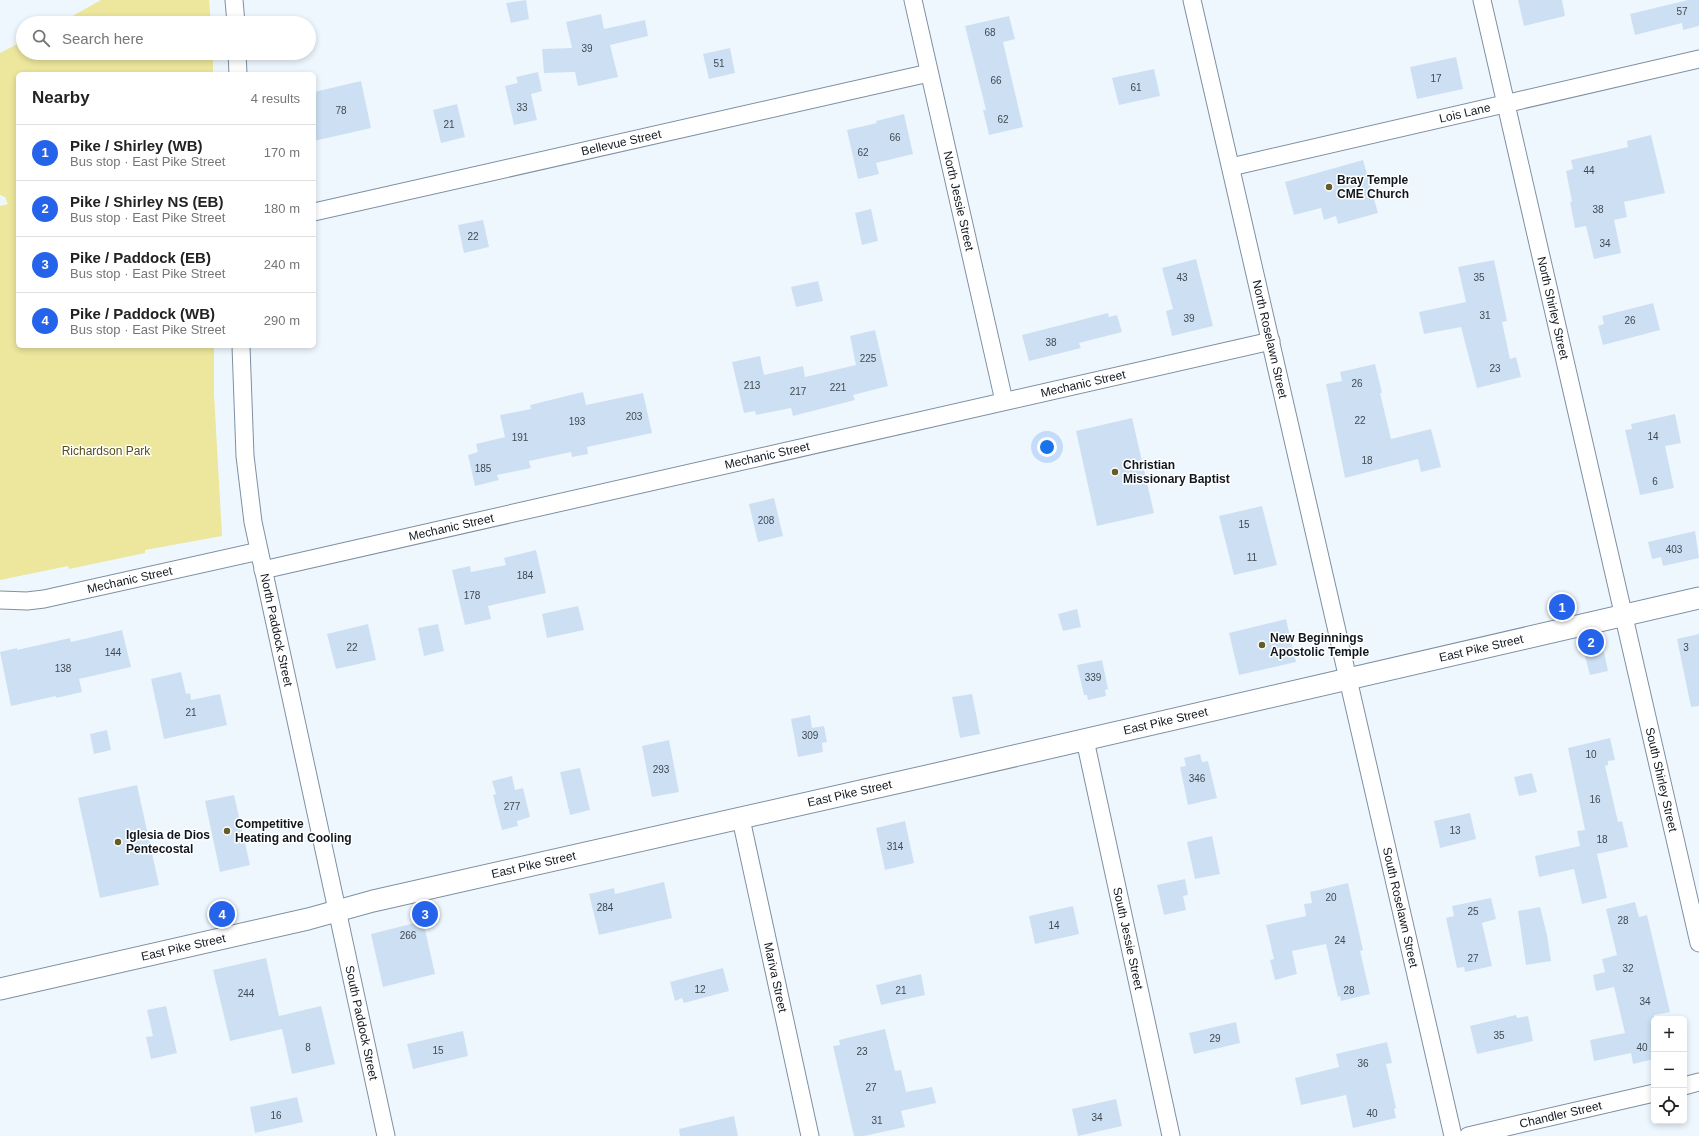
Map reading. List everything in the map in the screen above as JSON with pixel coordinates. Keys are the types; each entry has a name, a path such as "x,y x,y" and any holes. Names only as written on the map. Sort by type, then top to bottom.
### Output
{"street":[{"path":"234,0 235,16"},
{"name":"North Jessie Street","path":"913,0 1004,402"},
{"name":"North Roselawn Street","path":"1192,0 1349,679"},
{"name":"North Shirley Street","path":"1482,0 1624,616"},
{"name":"Lois Lane","path":"1231,167 1699,59"},
{"path":"237,60 238,72"},
{"name":"Bellevue Street","path":"316,212 929,73"},
{"name":"Mechanic Street","path":"263,570 1271,341"},
{"name":"North Paddock Street","path":"241,348 245,456 259,551 337,911"},
{"name":"Mechanic Street","path":"0,600 27,601 44,599 259,551"},
{"name":"East Pike Street","path":"0,989 337,911 388,897 1085,740 1699,598"},
{"name":"South Shirley Street","path":"1624,616 1699,943"},
{"name":"South Roselawn Street","path":"1349,679 1454,1136"},
{"name":"South Jessie Street","path":"1085,740 1171,1136"},
{"name":"Mariva Street","path":"741,818 810,1136"},
{"name":"South Paddock Street","path":"337,911 386,1136"},
{"path":"1687,1085 1699,1082"},
{"name":"Chandler Street","path":"1468,1136 1651,1094"}],"green space":[{"path":"101,0 209,0 210,16 72,16"},
{"name":"Richardson Park","path":"16,45 16,60 213,60 213,72 16,72 16,348 214,348 214,394 222,536 145,550 145,553 69,569 68,566 0,580 0,206 8,204 5,197 0,195 0,53"}],"building":[{"path":"526,0 529,19 511,23 506,3"},
{"path":"1518,0 1562,0 1565,16 1524,26"},
{"path":"1688,0 1699,0 1699,26 1683,30 1682,23 1635,35 1630,14"},
{"path":"601,14 604,29 645,20 648,36 610,45 618,77 578,86 575,72 544,73 542,49 572,48 566,22"},
{"path":"1009,16 1015,39 1003,42 1023,127 989,135 983,110 986,110 965,26"},
{"path":"730,48 735,73 709,79 703,54"},
{"path":"1456,57 1463,89 1417,99 1410,67"},
{"path":"1154,69 1160,96 1119,105 1112,78"},
{"path":"538,72 542,91 531,94 537,120 514,125 505,86 518,83 516,77"},
{"path":"361,81 371,128 316,141 316,92"},
{"path":"457,104 465,137 441,143 433,110"},
{"path":"904,114 913,154 876,163 879,174 858,179 847,130 877,123 876,121"},
{"path":"1651,135 1665,193 1624,202 1627,217 1614,220 1621,253 1594,259 1586,226 1575,228 1566,171 1573,169 1571,160 1628,147 1627,141"},
{"name":"Bray Temple CME Church","path":"1363,160 1378,213 1338,224 1336,216 1324,220 1321,208 1294,215 1285,182"},
{"path":"871,209 878,241 862,245 855,213"},
{"path":"483,220 489,247 464,253 458,225"},
{"path":"1196,259 1213,326 1172,336 1166,311 1173,309 1162,268"},
{"path":"1494,260 1507,321 1502,322 1510,359 1516,357 1521,377 1477,388 1461,327 1424,334 1419,312 1466,302 1458,267"},
{"path":"818,281 823,301 796,307 791,287"},
{"path":"1653,303 1660,330 1603,345 1598,326 1604,324 1602,316"},
{"path":"1108,313 1109,317 1117,315 1122,332 1079,343 1081,348 1029,361 1022,335"},
{"path":"875,330 888,386 853,395 855,400 793,416 791,408 756,415 755,411 744,413 732,362 760,356 764,375 803,366 805,377 856,365 850,336"},
{"path":"1375,364 1391,439 1431,429 1441,467 1421,472 1418,459 1345,478 1326,384 1342,381 1340,372"},
{"path":"583,392 586,405 643,393 652,433 587,447 588,454 572,457 571,452 529,461 531,468 497,475 499,480 475,486 468,455 478,452 476,444 505,437 500,415 531,409 530,405"},
{"path":"1675,414 1681,443 1665,446 1674,488 1640,495 1625,430 1632,429 1631,424"},
{"name":"Christian Missionary Baptist","path":"1132,418 1154,513 1097,526 1076,431"},
{"path":"774,498 783,536 758,542 749,504"},
{"path":"1262,506 1277,565 1234,575 1219,516"},
{"path":"1695,531 1699,558 1663,566 1661,557 1652,559 1648,542"},
{"path":"536,550 546,593 488,606 491,619 465,625 452,570 470,566 471,572 506,565 504,558"},
{"path":"578,606 584,630 547,638 542,614"},
{"path":"1077,609 1081,627 1063,631 1058,614"},
{"name":"New Beginnings Apostolic Temple","path":"1286,619 1296,662 1239,675 1229,633"},
{"path":"368,624 376,660 336,669 327,634"},
{"path":"438,624 444,651 424,656 418,628"},
{"path":"122,630 131,667 79,679 82,692 11,706 0,652 17,648 17,650 70,638 71,642"},
{"path":"1699,634 1699,706 1691,707 1677,639"},
{"path":"1604,652 1608,671 1590,675 1585,656"},
{"path":"1102,660 1108,689 1105,690 1106,696 1088,700 1087,695 1084,695 1077,665"},
{"path":"181,672 186,694 190,693 191,700 220,694 227,725 164,739 151,679"},
{"path":"972,694 980,734 960,738 952,697"},
{"path":"810,715 812,728 824,726 827,742 822,743 823,752 798,757 791,719"},
{"path":"107,730 111,750 94,754 90,734"},
{"path":"1610,738 1615,760 1608,761 1608,765 1605,766 1618,822 1622,821 1628,847 1597,854 1607,898 1582,904 1574,869 1539,877 1535,856 1580,846 1577,831 1585,830 1568,748"},
{"path":"669,740 679,792 652,797 642,746"},
{"path":"1200,754 1202,762 1208,761 1217,798 1188,805 1180,767 1186,766 1184,758"},
{"path":"580,768 590,810 570,815 560,772"},
{"path":"1532,773 1537,792 1519,796 1514,777"},
{"path":"512,776 515,790 523,788 530,817 517,821 518,826 502,830 493,795 496,794 492,781"},
{"name":"Iglesia de Dios Pentecostal","path":"137,785 159,885 100,898 78,798"},
{"name":"Competitive Heating and Cooling","path":"234,795 250,865 220,872 205,801"},
{"path":"1470,813 1476,839 1440,848 1434,821"},
{"path":"905,821 914,863 885,870 876,828"},
{"path":"1212,836 1220,874 1195,879 1187,842"},
{"path":"1185,879 1188,895 1183,896 1186,910 1164,915 1157,885"},
{"path":"664,882 672,918 599,935 589,894 614,888 615,894"},
{"path":"1348,883 1363,950 1360,951 1370,994 1341,1001 1340,996 1338,997 1326,944 1292,951 1297,974 1275,980 1270,960 1274,959 1266,925 1306,916 1304,904 1312,903 1310,892"},
{"path":"1491,898 1496,919 1482,923 1492,966 1465,972 1464,967 1457,968 1446,918 1454,916 1452,906"},
{"path":"1635,902 1639,917 1647,915 1670,1012 1651,1016 1651,1060 1633,1064 1631,1053 1594,1061 1590,1040 1625,1033 1614,987 1596,991 1593,975 1605,972 1602,959 1617,955 1606,909"},
{"path":"1073,906 1079,934 1035,944 1029,916"},
{"path":"1540,907 1547,935 1551,961 1526,965 1518,911"},
{"path":"423,921 435,974 383,987 371,934"},
{"path":"266,958 279,1016 321,1006 335,1064 292,1074 282,1029 230,1041 213,970"},
{"path":"723,968 729,991 684,1003 682,998 675,1001 670,982"},
{"path":"921,974 925,995 881,1005 876,985"},
{"path":"166,1006 177,1053 151,1059 146,1037 153,1036 147,1010"},
{"path":"1516,1015 1517,1018 1528,1016 1533,1041 1477,1054 1470,1026"},
{"path":"1236,1022 1240,1043 1194,1054 1189,1033"},
{"path":"885,1029 895,1071 901,1070 906,1092 932,1087 936,1103 901,1111 905,1127 864,1136 854,1136 833,1046 840,1045 839,1040"},
{"path":"463,1031 468,1056 413,1069 407,1044"},
{"path":"1387,1042 1392,1063 1386,1064 1396,1108 1394,1109 1396,1118 1353,1128 1346,1095 1301,1105 1295,1078 1339,1067 1336,1054"},
{"path":"297,1097 303,1122 255,1133 250,1107"},
{"path":"1116,1099 1122,1126 1078,1136 1072,1109"},
{"path":"734,1116 738,1136 680,1136 679,1129"}],"place":[{"name":"Bray Temple CME Church","path":"1329,187"},
{"name":"Christian Missionary Baptist","path":"1115,472"},
{"name":"Pike / Shirley (WB)","path":"1562,607"},
{"name":"Pike / Shirley NS (EB)","path":"1591,642"},
{"name":"New Beginnings Apostolic Temple","path":"1262,645"},
{"name":"Competitive Heating and Cooling","path":"227,831"},
{"name":"Iglesia de Dios Pentecostal","path":"118,842"},
{"name":"Pike / Paddock (WB)","path":"222,914"},
{"name":"Pike / Paddock (EB)","path":"425,914"}]}
